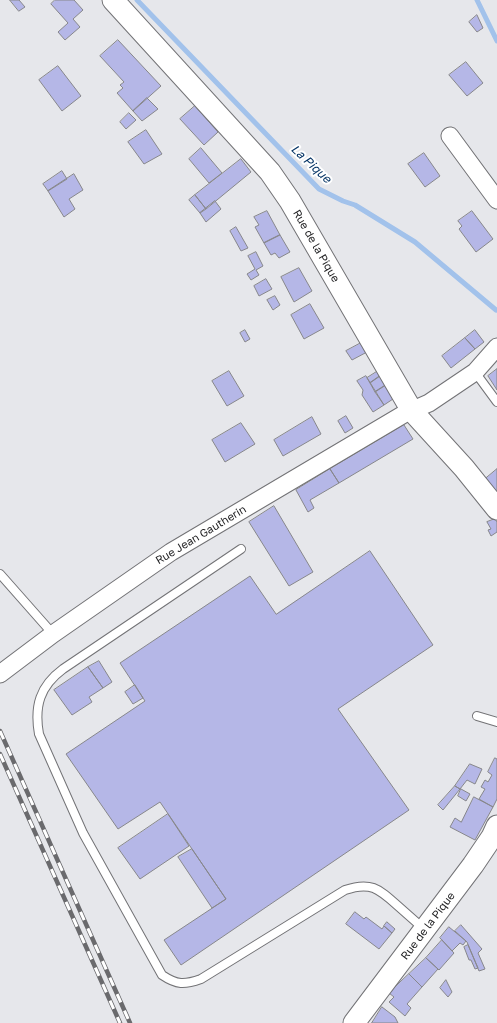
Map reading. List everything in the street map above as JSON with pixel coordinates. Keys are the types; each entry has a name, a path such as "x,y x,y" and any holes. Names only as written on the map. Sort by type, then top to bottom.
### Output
{"street":[{"name":"Rue de la Pique","path":"113,0 270,172 290,201 412,411 464,468 497,509"},
{"path":"450,136 497,200"},
{"name":"Rue Jean Gautherin","path":"0,674 53,634 171,552 400,416 429,403 475,372 497,347"},
{"name":"Rue de la Pique","path":"354,1023 425,930 495,834"}],"lane":[{"path":"475,372 497,402"},
{"path":"241,549 63,669 55,675 40,696 37,708 39,734 84,833 162,975 171,981 180,984 190,983 201,979 345,890 354,887 370,887 381,891 425,930"},
{"path":"0,574 53,634"},
{"path":"477,716 497,722"}],"building":[{"path":"10,0 19,0 25,7 19,11"},
{"path":"55,0 74,0 83,10 73,19 80,27 65,40 58,32 68,23 51,4"},
{"path":"477,15 483,28 477,32 469,22"},
{"path":"118,40 161,86 133,111 117,93 123,88 120,85 124,82 100,56"},
{"path":"466,62 483,83 467,96 449,75"},
{"path":"58,66 81,96 62,111 39,80"},
{"path":"147,98 158,109 142,121 133,111"},
{"path":"195,106 218,132 204,145 180,119"},
{"path":"129,113 136,120 126,129 120,122"},
{"path":"146,130 162,154 144,164 128,142"},
{"path":"201,148 222,173 209,183 189,159"},
{"path":"424,153 440,176 425,187 408,164"},
{"path":"241,159 251,172 206,209 195,195"},
{"path":"62,171 67,179 48,191 43,184"},
{"path":"74,174 83,190 69,199 75,209 64,217 48,191"},
{"path":"195,195 206,209 200,213 189,200"},
{"path":"215,201 221,209 206,222 200,213"},
{"path":"267,211 280,235 264,243 255,227 259,225 254,217"},
{"path":"472,211 493,239 476,252 459,229 462,226 458,221"},
{"path":"236,227 248,248 241,251 230,231"},
{"path":"280,235 290,252 279,258 275,253 271,255 264,243"},
{"path":"256,252 263,266 256,270 259,275 251,280 247,274 255,269 248,256"},
{"path":"299,268 312,291 294,302 281,277"},
{"path":"266,279 272,289 259,296 254,286"},
{"path":"275,296 280,305 273,310 267,300"},
{"path":"310,304 324,328 304,339 291,315"},
{"path":"245,330 250,339 245,342 240,333"},
{"path":"475,330 484,342 475,349 465,338"},
{"path":"465,338 475,349 451,368 442,356"},
{"path":"361,343 367,352 352,360 346,351"},
{"path":"497,369 497,390 488,376"},
{"path":"229,371 244,396 227,406 212,381"},
{"path":"378,371 380,376 370,383 367,378"},
{"path":"366,376 384,405 373,412 362,395 363,390 357,381"},
{"path":"380,376 386,385 375,392 370,383"},
{"path":"386,385 393,399 384,405 375,392"},
{"path":"346,416 353,428 345,433 338,421"},
{"path":"312,417 321,434 283,456 274,440"},
{"path":"241,423 255,444 225,462 212,440"},
{"path":"404,425 413,439 339,483 330,469"},
{"path":"330,469 339,483 310,500 314,508 308,512 296,490"},
{"path":"497,469 497,496 484,480"},
{"path":"274,506 313,572 289,586 249,522"},
{"path":"495,519 497,522 497,532 491,536 488,530 491,529 487,522"},
{"path":"370,551 433,645 338,709 409,810 181,965 164,940 226,899 160,802 118,829 66,754 145,701 120,663 250,576 276,614"},
{"path":"99,661 112,682 103,688 88,667"},
{"path":"88,667 103,688 89,697 92,702 72,715 54,690"},
{"path":"135,685 143,698 133,704 125,692"},
{"path":"495,758 497,759 497,799 493,807 479,799 485,789 481,787 485,780 488,782 492,775 488,772"},
{"path":"470,764 482,769 475,784 467,780 460,789 455,786"},
{"path":"455,786 460,789 443,810 438,805"},
{"path":"461,789 470,794 466,801 458,796"},
{"path":"474,797 493,807 475,840 450,827 455,818 461,822"},
{"path":"168,814 189,846 140,879 118,848"},
{"path":"192,849 226,899 212,908 178,857"},
{"path":"355,912 364,919 366,917 382,929 384,926 392,933 379,949 346,924"},
{"path":"387,922 395,929 392,933 384,926"},
{"path":"461,925 482,949 478,953 485,969 479,971 467,942 455,931"},
{"path":"449,927 466,941 463,945 460,943 452,951 440,938"},
{"path":"442,940 454,953 439,970 426,958"},
{"path":"468,945 478,968 475,969 471,960 469,960 464,947"},
{"path":"426,958 438,969 422,987 409,974"},
{"path":"409,974 422,987 407,1004 411,1008 405,1016 389,1002 394,997 389,993"},
{"path":"446,980 452,992 448,997 440,988"},
{"path":"382,1007 395,1017 398,1023 372,1023"}],"waterway":[{"name":"La Pique","path":"137,0 319,189 343,201 355,205 415,242 496,310"},
{"name":"La Pique","path":"477,0 497,41"}],"railway":[{"path":"0,731 130,1023"},
{"path":"0,754 120,1023"}]}
